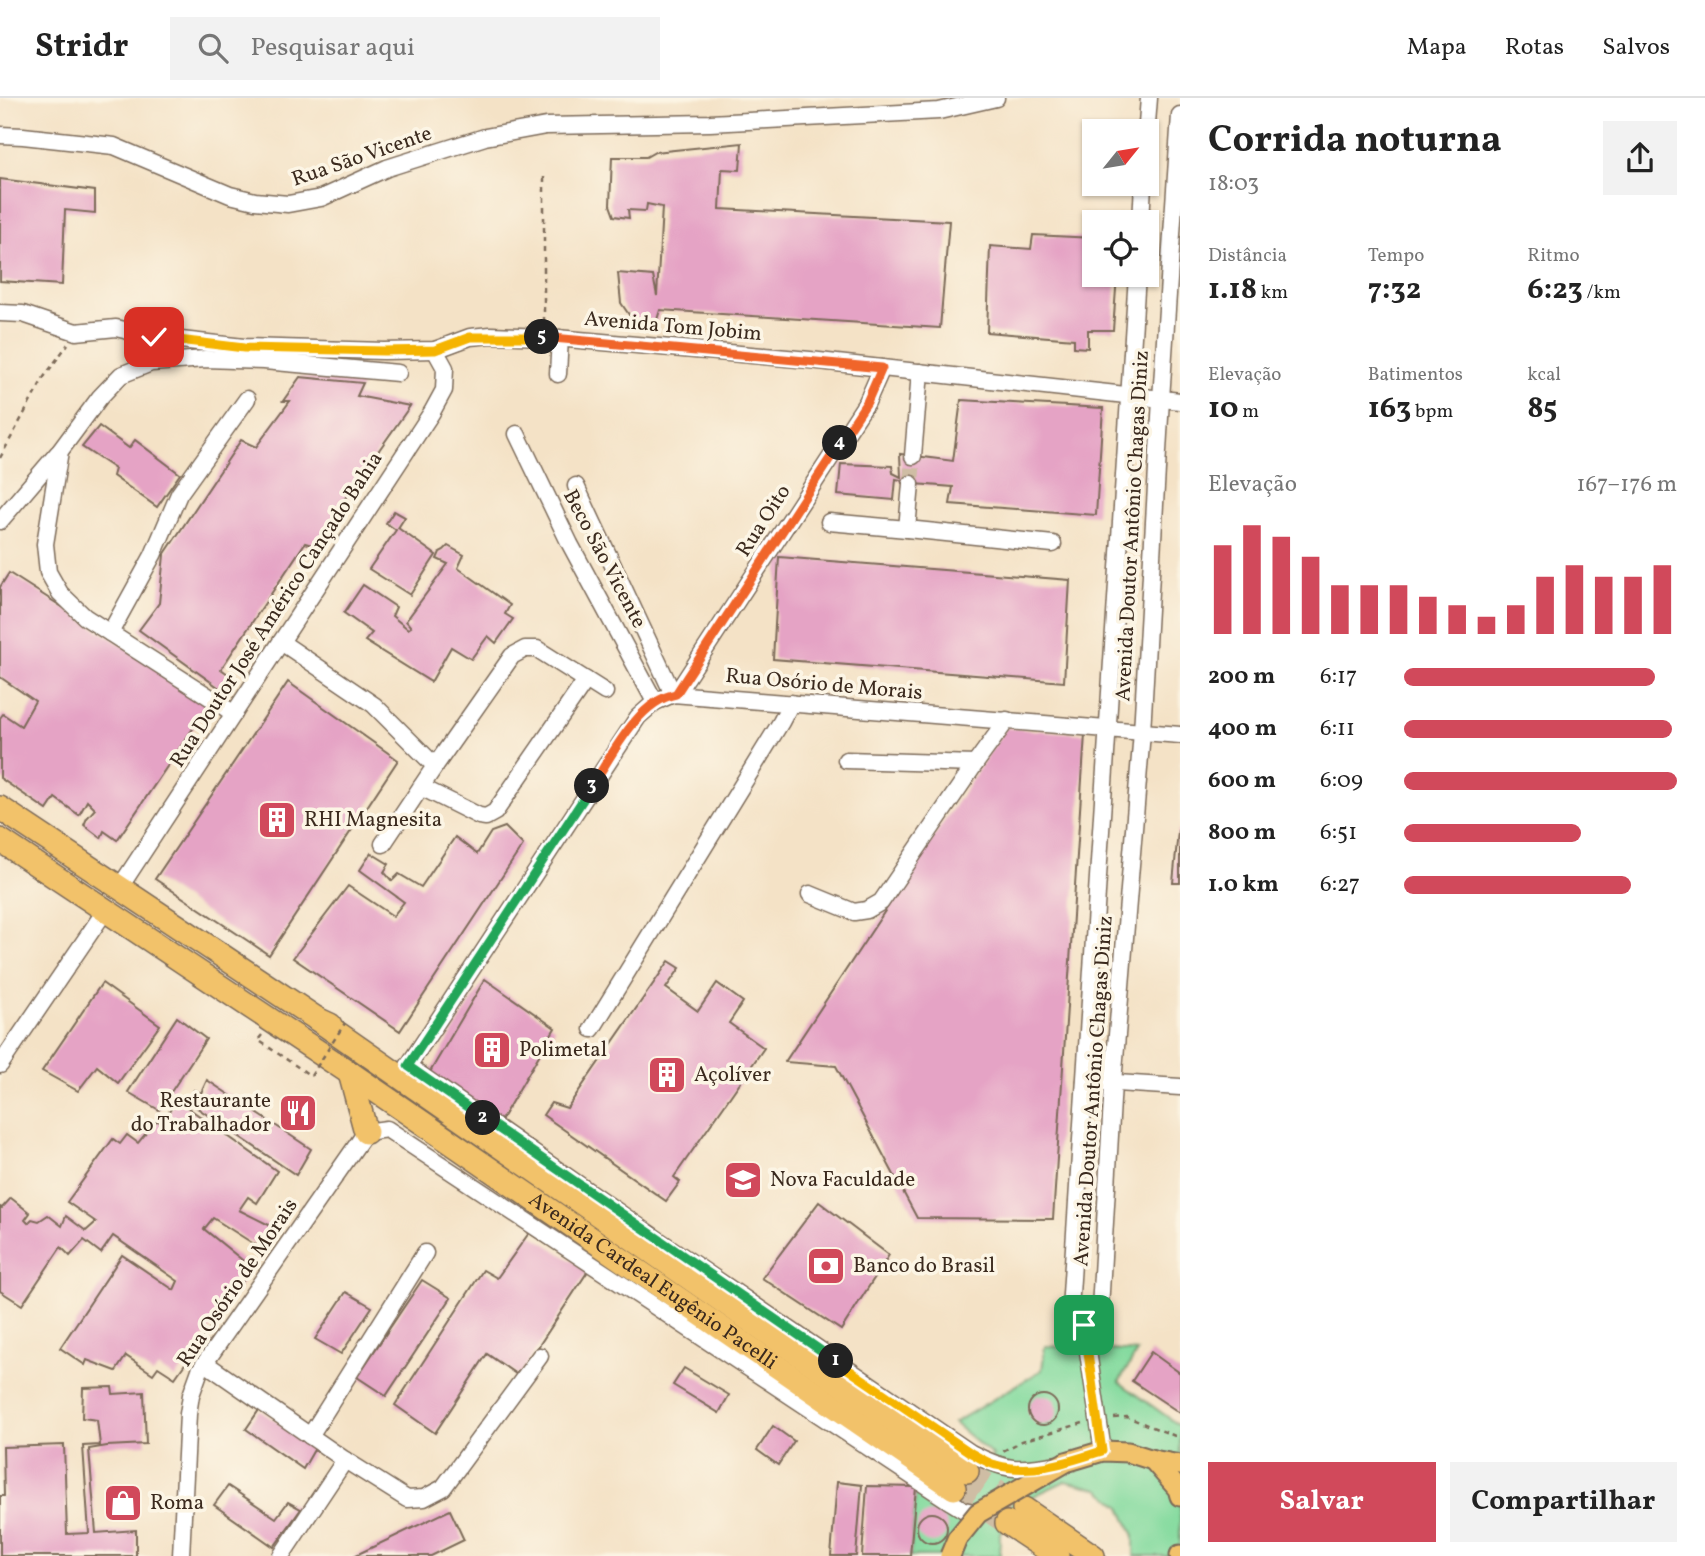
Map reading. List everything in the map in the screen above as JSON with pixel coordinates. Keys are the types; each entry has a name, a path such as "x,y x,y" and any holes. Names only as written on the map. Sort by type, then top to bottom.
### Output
{"highway":[{"path":"0,808 317,1020 364,1040 408,1066"},
{"path":"0,840 106,911"},
{"name":"Avenida Cardeal Eugênio Pacelli","path":"106,911 961,1480 317,1020"},
{"path":"350,1073 366,1132"},
{"path":"1057,1556 1016,1516 1093,1556"}],"main road":[{"path":"950,1556 957,1539 978,1513 1066,1462 1102,1451 1128,1452 1153,1461 1180,1465"},
{"path":"1153,1461 1178,1489 1180,1496"}],"street":[{"name":"Rua São Vicente","path":"0,135 114,145 229,195 289,204 321,198 387,168 485,137 546,126 710,123 939,111 996,98"},
{"path":"1147,119 1149,98"},
{"name":"Avenida Doutor Antônio Chagas Diniz","path":"1136,287 1069,1325 1099,1326 1113,1083 1142,732 1161,399 1175,252 1180,115"},
{"name":"Avenida Tom Jobim","path":"0,313 23,314 76,332 116,328 154,337 244,348 435,350 470,337 552,338 882,368 1180,401"},
{"path":"552,338 558,373"},
{"name":"Rua Doutor José Américo Cançado Bahia","path":"120,887 432,412 444,390 445,368 435,350"},
{"path":"0,522 60,451 100,397 121,375 151,363 205,359 264,361 398,373"},
{"name":"Rua Oito","path":"675,694 867,402 882,368"},
{"path":"913,456 920,372"},
{"path":"110,633 153,555 179,494 247,399"},
{"name":"Beco São Vicente","path":"517,434 570,544 655,702"},
{"path":"60,451 45,544 48,572 60,593 85,617 234,714"},
{"path":"907,529 911,484"},
{"path":"576,486 675,694"},
{"path":"829,522 1053,544"},
{"path":"281,642 374,705 435,765"},
{"path":"383,844 512,656 525,649 537,649 605,692"},
{"path":"421,787 479,816 486,817 495,812 586,680"},
{"name":"Rua Osório de Morais","path":"408,1066 638,717 655,702 675,694 1180,735"},
{"path":"592,1029 791,703"},
{"path":"810,894 854,912 867,910 881,902 1007,720"},
{"path":"846,760 975,764"},
{"path":"0,1065 106,911"},
{"name":"Avenida Cardeal Eugênio Pacelli","path":"408,1066 971,1453 994,1465 1025,1469 1066,1462"},
{"path":"1084,1081 1180,1087"},
{"name":"Avenida Cardeal Eugênio Pacelli","path":"366,1132 387,1129 951,1502 964,1510 978,1513"},
{"name":"Rua Osório de Morais","path":"181,1556 188,1414 191,1395 200,1370 366,1132"},
{"path":"310,1436 425,1253"},
{"path":"1084,1325 1102,1451"},
{"path":"205,1363 345,1460 407,1499 424,1499 443,1488 540,1356"},
{"path":"281,1556 345,1460"}],"path":[{"path":"544,177 552,338"},
{"path":"0,458 44,377 76,332"},
{"path":"258,1040 311,1076 345,1023"},
{"path":"996,1454 1022,1441 1069,1426 1127,1417 1180,1436"}],"green space":[{"path":"1045,1346 1137,1352 1119,1382 1180,1426 1180,1556 1134,1556 1134,1536 1121,1507 1099,1489 1065,1481 1029,1498 1000,1533 1000,1556 910,1556 916,1487 959,1501 993,1456 954,1423 1042,1370"}],"building":[{"path":"742,143 740,170 722,169 720,209 949,221 940,328 660,310 656,323 632,319 621,303 618,273 653,276 657,296 662,207 647,204 646,211 628,210 629,218 614,216 610,205 612,157 646,157 655,152"},
{"path":"0,179 95,191 95,213 65,210 62,285 0,281"},
{"path":"1033,235 1082,237 1082,287 1116,287 1113,330 1088,330 1088,348 1074,347 1074,339 987,332 990,246 1031,249"},
{"path":"300,377 363,383 357,396 410,406 334,514 339,515 319,547 305,543 221,669 235,679 225,692 139,630 159,603 164,555 241,440 256,447 290,401 283,401"},
{"path":"961,400 1103,408 1096,515 950,504 953,487 902,483 896,479 894,500 838,495 841,464 892,466 893,473 901,477 900,454 953,461"},
{"path":"99,426 129,448 135,440 180,474 157,507 113,476 115,469 82,447"},
{"path":"394,511 405,517 398,528 436,555 410,595 369,569 396,530 386,523"},
{"path":"448,546 464,555 458,568 510,605 505,614 513,619 496,643 488,636 471,659 451,647 431,682 365,641 372,633 344,613 363,585 396,607 392,616 408,629 411,627 406,621 448,564 437,559 440,552"},
{"path":"779,557 1070,580 1064,682 773,659"},
{"path":"9,573 211,702 117,840 104,831 101,838 84,825 95,809 87,801 79,815 55,798 47,810 0,778 0,718 3,714 21,726 35,701 0,677 0,587"},
{"name":"RHI Magnesita","path":"288,682 398,760 269,955 155,879"},
{"path":"1006,728 1085,734 1053,1219 917,1218 836,1066 785,1062"},
{"name":"RHI Magnesita","path":"505,827 523,845 400,1031 293,958 348,886 393,916 404,902 360,870 371,853 389,864 384,872 392,881 399,874 421,887 455,837 477,854 491,832"},
{"path":"1178,831 1180,883 1173,883"},
{"name":"Açolíver","path":"669,961 680,968 666,988 698,1011 717,983 743,1002 729,1023 764,1048 674,1177 680,1182 666,1201 543,1115 551,1103 567,1108"},
{"name":"Polimetal","path":"485,979 555,1028 501,1120 430,1072"},
{"path":"102,983 160,1025 118,1083 97,1066 78,1091 42,1071"},
{"path":"177,1017 206,1039 159,1110 128,1092"},
{"path":"207,1080 311,1149 296,1175 187,1101 194,1090 201,1093"},
{"path":"177,1100 277,1171 257,1203 248,1197 239,1210 271,1226 257,1246 213,1218 204,1229 252,1268 175,1378 158,1367 153,1374 126,1356 116,1371 87,1360 85,1365 60,1348 122,1255 174,1290 178,1281 113,1236 101,1253 84,1240 70,1256 61,1247 22,1305 0,1291 0,1207 11,1198 30,1213 25,1220 28,1223 32,1219 39,1221 48,1215 62,1226 66,1216 86,1231 96,1222 67,1202 113,1139 120,1144 127,1135 138,1143 156,1121 162,1122"},
{"name":"Banco do Brasil","path":"819,1202 889,1255 841,1330 762,1278"},
{"path":"529,1233 588,1271 519,1376 487,1354 435,1433 395,1405 483,1270 497,1278"},
{"path":"422,1280 451,1298 386,1396 357,1377"},
{"path":"346,1292 372,1307 341,1354 315,1339"},
{"path":"1151,1352 1180,1373 1180,1413 1132,1381"},
{"path":"684,1368 729,1395 719,1413 673,1385"},
{"path":"112,1387 113,1394 144,1392 146,1444 89,1449 96,1533 136,1530 136,1556 0,1556 0,1496 4,1496 3,1447 64,1445 67,1534 89,1533 83,1446 100,1445 97,1420 82,1418 83,1388"},
{"path":"1043,1395 1054,1399 1058,1410 1054,1421 1043,1425 1032,1421 1028,1410 1032,1399"},
{"path":"259,1410 315,1448 303,1469 246,1429"},
{"path":"773,1426 794,1441 778,1465 757,1450"},
{"path":"837,1482 862,1485 856,1556 831,1556"},
{"path":"228,1486 276,1518 288,1502 301,1509 274,1547 214,1505"},
{"path":"867,1486 916,1487 910,1556 862,1556"},
{"path":"450,1510 464,1540 431,1556 354,1556"},
{"path":"932,1513 943,1517 947,1528 943,1539 932,1543 921,1539 917,1528 921,1517"}],"tunnel":[{"path":"911,484 913,456"},
{"path":"967,1471 1022,1508"},
{"path":"954,1488 1007,1523"}],"place":[{"name":"RHI Magnesita","path":"277,820"},
{"name":"Polimetal","path":"492,1050"},
{"name":"Açolíver","path":"667,1075"},
{"name":"Restaurante do Trabalhador","path":"298,1113"},
{"name":"Nova Faculdade","path":"743,1180"},
{"name":"Banco do Brasil","path":"826,1266"},
{"name":"Roma","path":"123,1503"}],"route":[{"path":"154,337 244,348 384,351 435,350 470,337 491,335 545,337 882,368 867,402 676,694 655,702 638,717 408,1066 971,1453 994,1465 1025,1469 1066,1462 1102,1451 1084,1325"}]}
